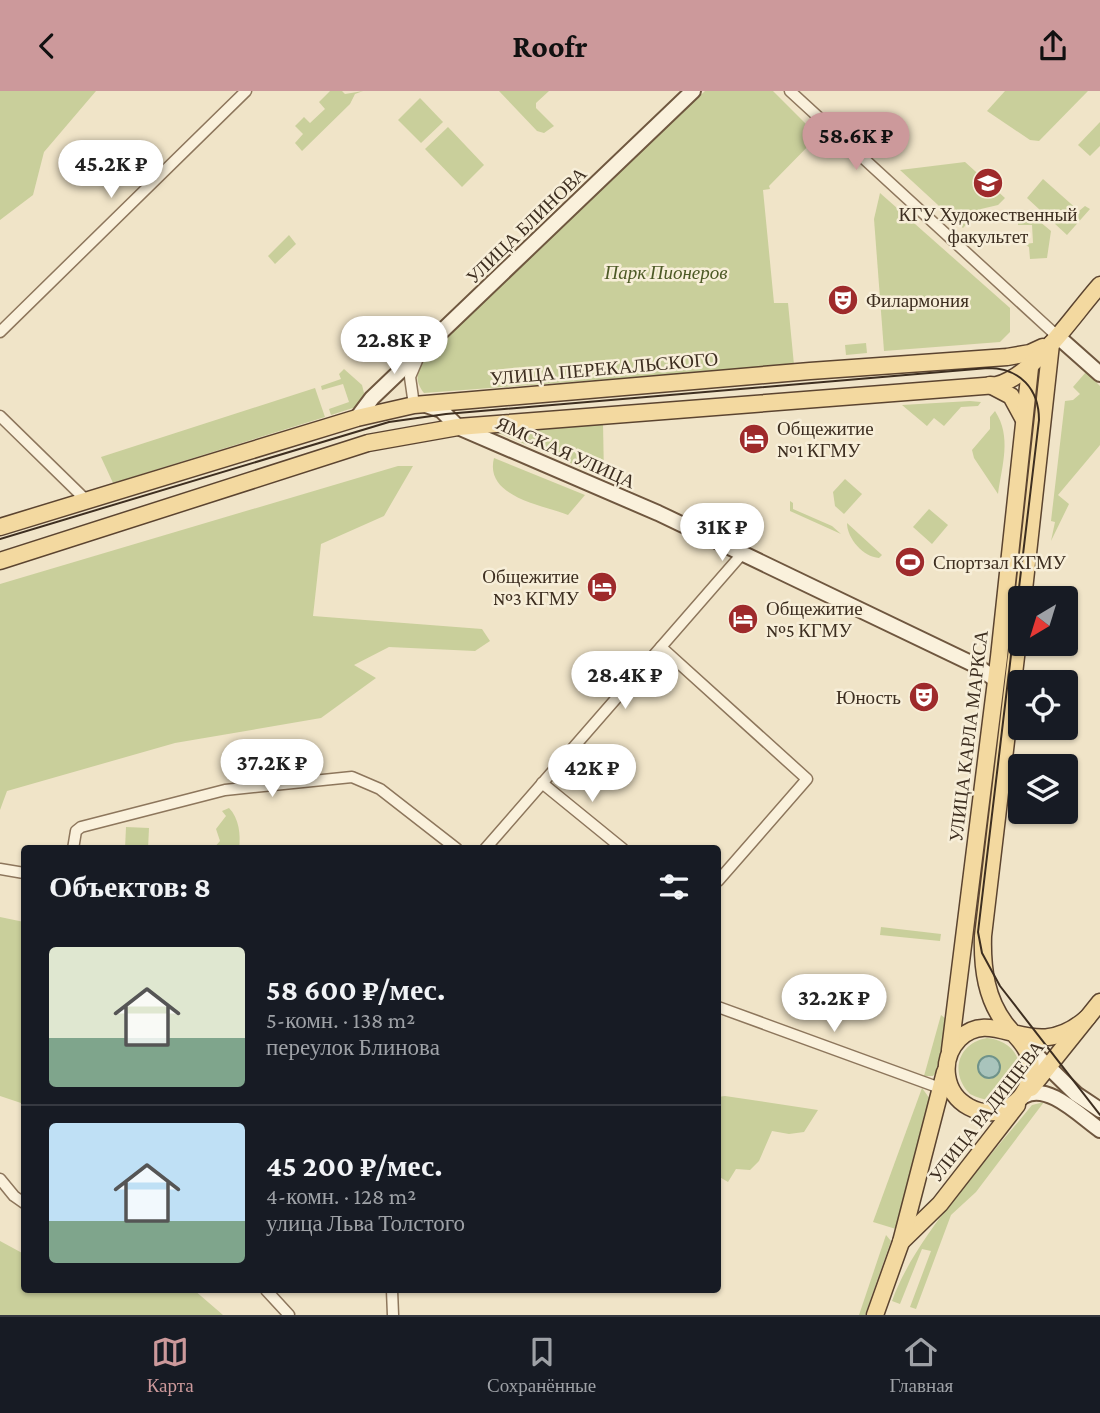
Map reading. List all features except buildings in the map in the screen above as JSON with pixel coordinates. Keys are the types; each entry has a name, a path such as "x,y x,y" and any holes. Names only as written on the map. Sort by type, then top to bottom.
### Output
{"main road":[{"name":"УЛИЦА БЛИНОВА","path":"357,418 372,398 693,91"},
{"path":"0,561 368,443 458,427 990,385 1012,379 1030,367 1100,285"},
{"path":"1056,335 1100,374"},
{"path":"1025,586 1046,405 1048,352 1056,335"},
{"name":"УЛИЦА ПЕРЕКАЛЬСКОГО","path":"0,527 357,418 414,405 997,358 1030,353 1056,335"},
{"path":"997,358 1014,360 1030,367 1039,381 1046,405"},
{"name":"УЛИЦА КАРЛА МАРКСА","path":"875,1315 901,1242 947,1063 996,680 1030,367"},
{"path":"990,385 1011,396 1024,421"},
{"name":"ЯМСКАЯ УЛИЦА","path":"414,405 441,410 458,427 498,442 742,554 977,666 996,680"},
{"name":"УЛИЦА КАРЛА МАРКСА","path":"1015,1035 991,999 982,953 1016,656"},
{"name":"УЛИЦА РАДИЩЕВА","path":"901,1242 940,1204 1100,1002"},
{"path":"1087,1018 1076,1028 1053,1038 1034,1039 998,1028 977,1029 961,1038 947,1063 954,1094 977,1110 1003,1109 1034,1091 1045,1093 1100,1130"},
{"path":"1015,1035 1076,1094 1100,1109"},
{"path":"1015,1035 1023,1044 1031,1065 1030,1085 1024,1096"}],"street":[{"path":"0,332 246,91"},
{"path":"790,91 1056,335"},
{"path":"414,405 410,377 421,352"},
{"path":"0,417 86,501"},
{"path":"488,845 742,554"},
{"path":"660,647 807,779 721,878"},
{"path":"74,845 76,831 81,827 225,790 338,776 366,781 380,789 452,845"},
{"path":"542,783 618,845"},
{"path":"0,869 21,872"},
{"path":"721,1008 940,1088"},
{"path":"0,1179 21,1201"},
{"path":"269,1293 289,1315"},
{"path":"392,1293 393,1315"}],"green space":[{"path":"0,91 96,91 44,152 33,195 0,220"},
{"path":"330,91 342,91 345,94 363,91 355,94 350,104 302,151 295,143 303,134 295,126 304,117 310,123 325,109 319,102"},
{"path":"499,91 549,91 536,103 536,108 554,126 544,133 537,131"},
{"name":"Парк Пионеров","path":"705,91 773,91 818,136 769,186 770,189 763,190 774,303 788,303 794,365 424,393 418,380 419,369 435,348"},
{"path":"1005,91 1088,91 1039,141 1030,140 987,111"},
{"path":"420,98 443,122 421,143 398,120"},
{"path":"1100,122 1100,146 1090,156 1078,145"},
{"path":"448,127 484,165 462,187 425,149"},
{"path":"965,162 1005,198 998,205 981,209 963,228 900,170"},
{"path":"1043,179 1079,211 1085,206 1090,209 1067,235 1027,198"},
{"path":"880,193 1010,308 1010,332 1000,342 884,351 874,219"},
{"path":"1018,216 1033,216 1051,231 1047,258 1030,259 1029,247 1024,244 1033,243 1032,225 1018,225"},
{"path":"289,235 296,244 275,264 268,256"},
{"path":"866,343 867,353 846,355 845,345"},
{"path":"344,369 362,385 365,397 359,406 331,415 329,409 349,402 343,384 322,390 321,386 341,379 339,374"},
{"path":"1086,372 1100,386 1100,445 1058,495 1069,504 1051,541 1065,401 1073,400 1080,394 1073,387"},
{"path":"315,388 325,417 113,483 101,457"},
{"path":"981,402 978,406 961,407 944,426 934,418 927,426 902,405"},
{"path":"995,411 1004,441 998,494 974,458 972,450 990,429 990,417"},
{"path":"603,422 604,477 496,432"},
{"path":"494,458 585,495 568,515 531,503 506,491 498,482 493,471"},
{"path":"398,466 413,466 384,516 321,544 313,616 482,629 490,641 475,651 389,647 354,665 376,678 321,718 175,743 7,791 0,810 0,584"},
{"path":"845,479 862,494 844,514 835,506 833,492"},
{"path":"790,501 793,503 793,509 832,526 841,534 790,511"},
{"path":"929,509 948,525 932,544 913,527"},
{"path":"847,523 882,555 879,558 867,554 857,546"},
{"path":"229,808 235,817 239,827 239,845 216,845 220,841 216,829 226,816 222,811"},
{"path":"126,827 149,828 148,845 125,845"},
{"path":"0,917 21,921 21,1103 0,1096"},
{"path":"881,927 941,934 940,941 880,935"},
{"path":"941,1015 946,1019 938,1070 933,1076 924,1076"},
{"path":"987,1038 1004,1043 1015,1053 1019,1065 1018,1078 1012,1090 1001,1097 987,1100 970,1094 960,1077 963,1052 977,1041","holes":["988,1056 1000,1064 999,1073 991,1079 982,1076 977,1067 979,1061"]},
{"path":"922,1088 930,1099 896,1229 873,1222"},
{"path":"721,1097 818,1110 804,1132 789,1134 772,1131 759,1161 750,1170 736,1169 728,1182 721,1178"},
{"path":"1044,1102 976,1192 951,1215 916,1309 910,1307 931,1251 922,1249 900,1304 892,1301 917,1251 954,1199 1032,1105"},
{"path":"886,1235 891,1241 865,1315 859,1315"},
{"path":"0,1241 21,1252 21,1293 197,1293 223,1315 0,1315"}],"water":[{"path":"989,1056 999,1063 1000,1067 993,1077 989,1078 979,1071 978,1067 985,1057"}],"tram line":[{"path":"0,539 389,422 446,414 988,368 1018,376 1026,382 1036,399 1039,420 978,932 982,953 1000,986 1100,1115"}],"place":[{"name":"КГУ Художественный факультет","path":"988,183"},
{"name":"Филармония","path":"843,300"},
{"name":"Общежитие №1 КГМУ","path":"754,439"},
{"name":"Спортзал КГМУ","path":"910,562"},
{"name":"Общежитие №3 КГМУ","path":"602,587"},
{"name":"Общежитие №5 КГМУ","path":"743,619"},
{"name":"Юность","path":"924,697"}]}
